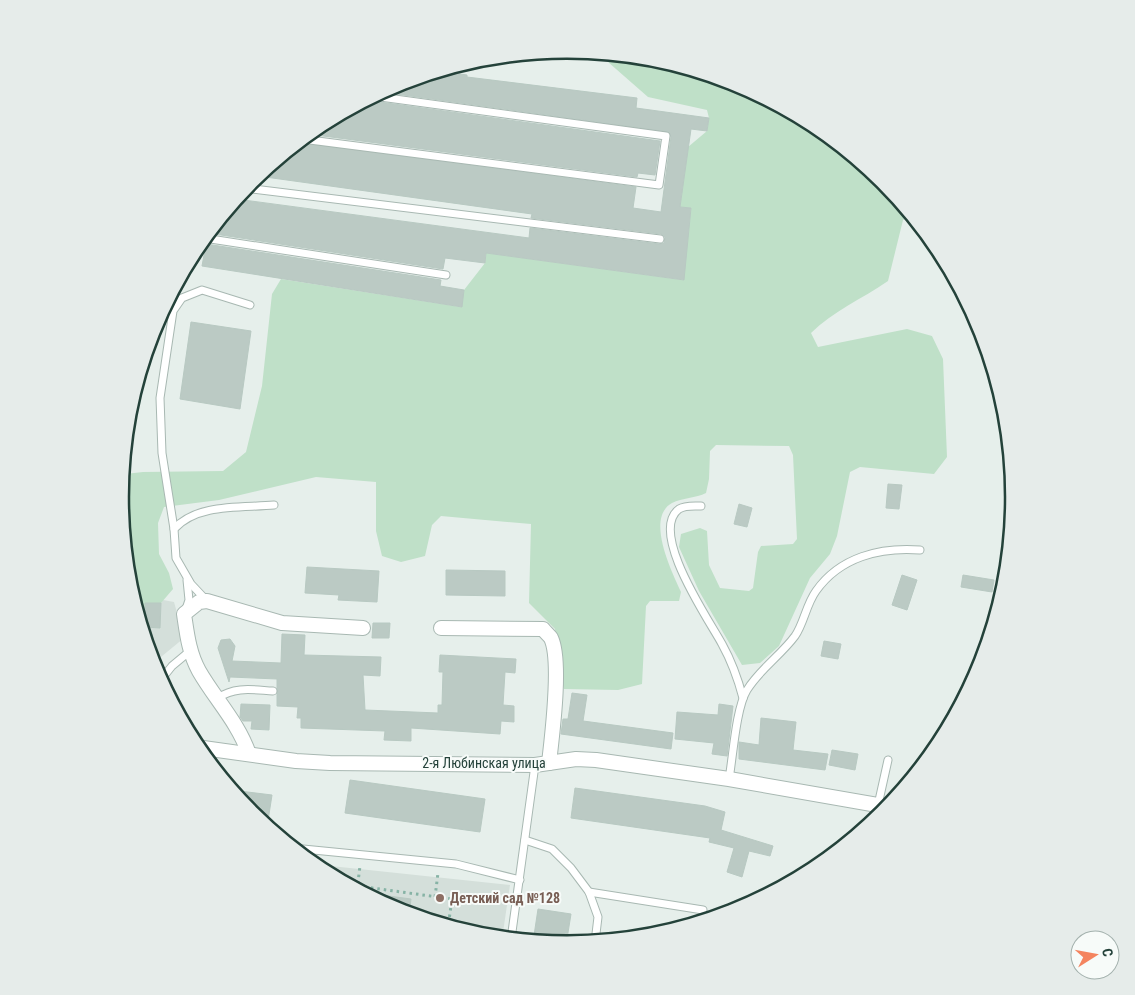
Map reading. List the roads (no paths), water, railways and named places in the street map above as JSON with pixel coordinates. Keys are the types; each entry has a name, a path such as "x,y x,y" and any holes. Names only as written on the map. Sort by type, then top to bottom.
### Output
{"street":[{"path":"249,754 236,724 199,671 190,652 184,614 199,602 207,601 282,624 363,628"},
{"path":"441,628 543,629 551,638 554,653 555,697 542,764"},
{"name":"2-я Любинская улица","path":"208,749 296,761 330,763 542,764 576,759 596,760 729,779 880,805"}],"lane":[{"path":"313,140 659,185 666,136 387,98"},
{"path":"255,189 660,239"},
{"path":"213,239 446,275"},
{"path":"207,601 186,575 176,558 174,529 162,453 160,398 173,311 182,298 202,290 250,305"},
{"path":"174,529 183,519 207,510 274,505"},
{"path":"701,506 680,508 674,514 670,524 671,545 680,568 737,675 743,698"},
{"path":"729,779 743,698 755,679 796,634 815,592 829,575 846,564 872,552 894,548 920,550"},
{"path":"184,614 189,600 186,575"},
{"path":"166,674 172,666 190,652"},
{"path":"218,698 227,691 273,691"},
{"path":"884,801 888,760"},
{"path":"512,932 525,840 542,764"},
{"path":"525,840 552,849 571,868 589,892 598,917 596,935"},
{"path":"304,849 456,864 520,880"},
{"path":"589,892 703,910"}],"place":[{"name":"Детский сад №128","path":"440,898"}]}
